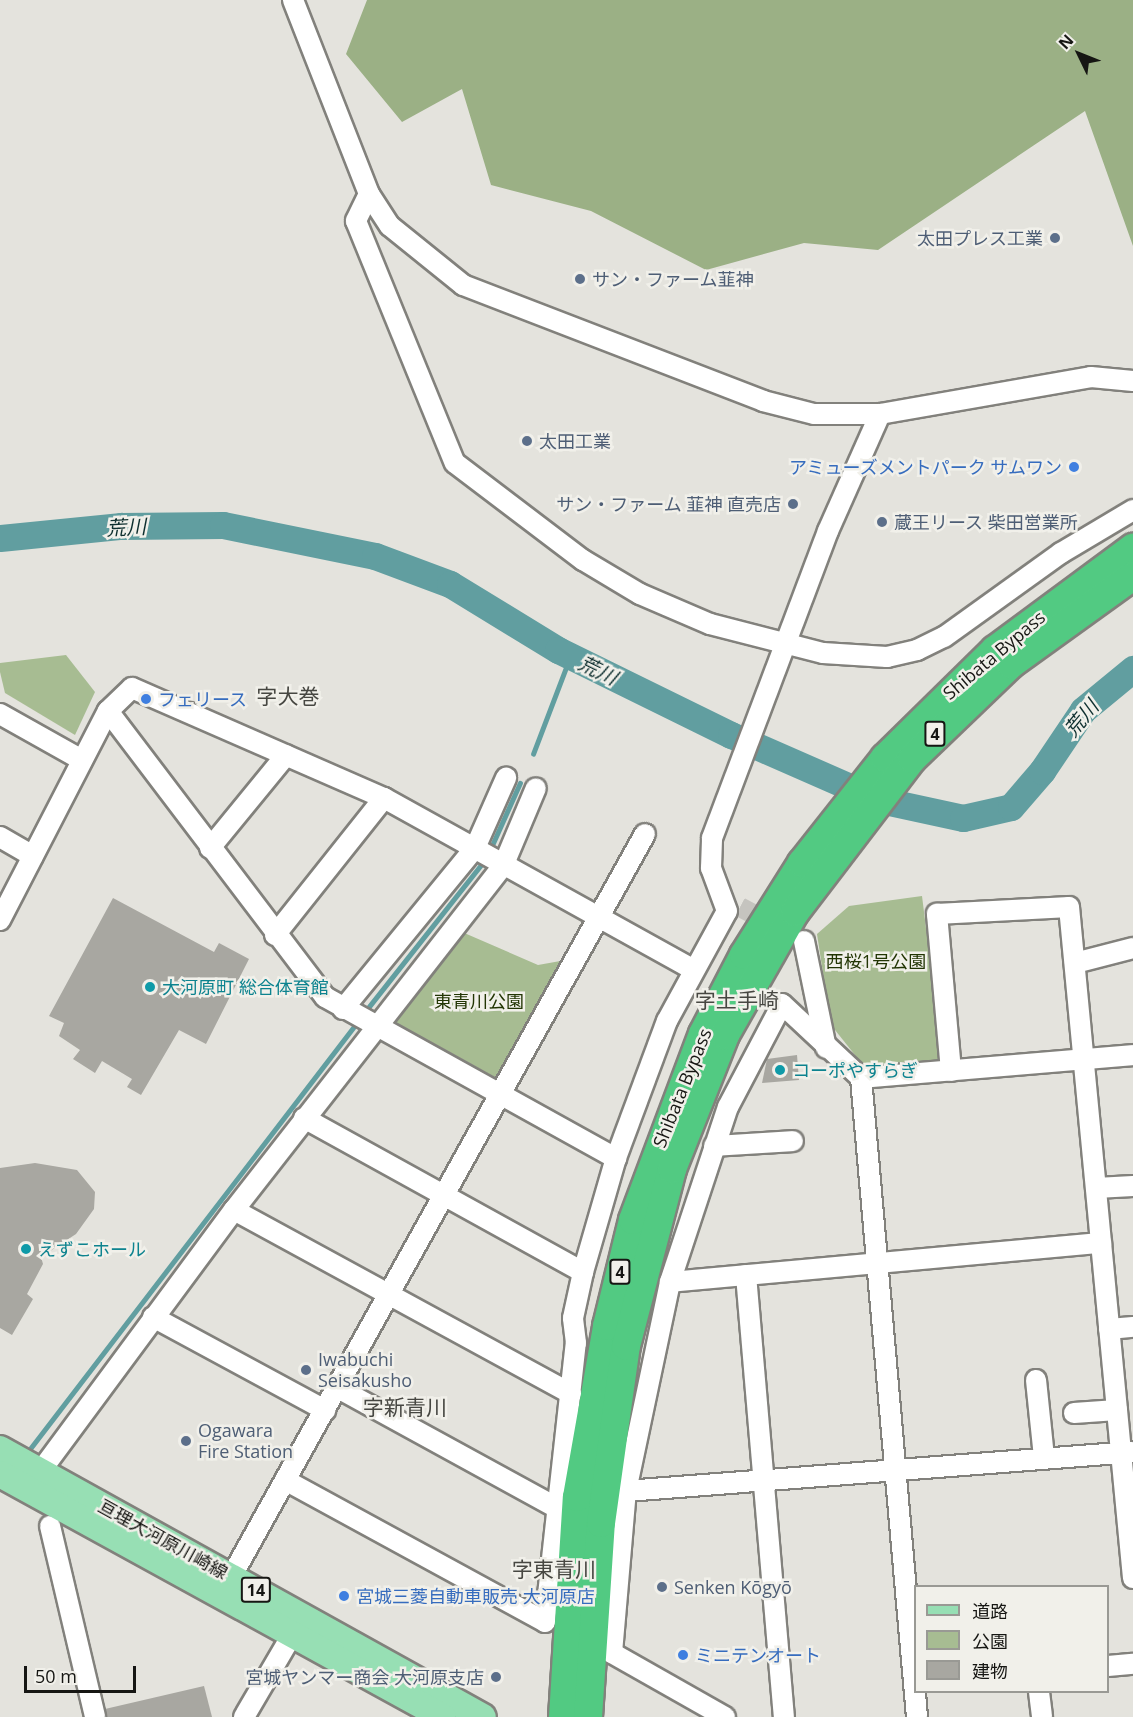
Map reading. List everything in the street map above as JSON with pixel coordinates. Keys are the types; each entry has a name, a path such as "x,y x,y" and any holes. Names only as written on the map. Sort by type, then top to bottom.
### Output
{"highway":[{"name":"Shibata Bypass","path":"563,1717 578,1497 607,1326 633,1220 703,1034 744,955 813,866 907,733 1017,631 1133,548"},
{"name":"Shibata Bypass","path":"588,1717 606,1479 646,1261 672,1169 725,1035 813,866 936,733 1067,620 1133,576"}],"main road":[{"name":"亘理大河原川崎線","path":"16,1466 226,1586 483,1717"},
{"name":"亘理大河原川崎線","path":"226,1586 292,1635 443,1717"}],"street":[{"path":"293,0 369,194 390,226 463,285 763,401 814,414 880,414 1091,377 1133,381"},
{"path":"369,194 356,221 455,463 583,560 640,594 710,624 786,643 867,657 917,650 1133,510"},
{"path":"285,1480 545,1622 555,1507 571,1394 573,1318 583,1272 616,1158 692,969 734,909 711,868 712,837 786,643 880,414"},
{"path":"0,920 108,711 132,688 384,798 692,969"},
{"path":"108,711 275,935 325,997 371,1025 616,1158"},
{"path":"0,714 82,760"},
{"path":"210,848 286,755"},
{"path":"346,1011 478,850 506,778"},
{"path":"16,1466 153,1317 304,1118 371,1025 501,862 536,789"},
{"path":"275,935 384,798"},
{"path":"226,1586 645,834"},
{"path":"0,837 33,856"},
{"path":"951,1071 937,914 1069,907 1117,1410 1127,1452 1132,1567"},
{"path":"804,941 826,1048"},
{"path":"1075,963 1133,948"},
{"path":"725,1717 612,1653 626,1491 670,1282 714,1146 782,1004 826,1048 861,1078 914,1671"},
{"path":"861,1078 1133,1055"},
{"path":"304,1118 583,1272"},
{"path":"714,1146 793,1141"},
{"path":"1096,1188 1133,1186"},
{"path":"234,1210 571,1394"},
{"path":"670,1282 1101,1243"},
{"path":"746,1275 761,1480 784,1717"},
{"path":"153,1317 325,1410"},
{"path":"1109,1329 1133,1327"},
{"path":"1036,1380 1044,1458"},
{"path":"338,1388 555,1507"},
{"path":"1074,1413 1117,1410"},
{"path":"626,1491 1127,1452"},
{"path":"50,1526 95,1717"},
{"path":"244,1717 292,1635"},
{"path":"1109,1666 1133,1664"},
{"path":"916,1693 917,1717"},
{"path":"1039,1693 1042,1717"}],"green space":[{"path":"367,0 1133,0 1133,246 1085,111 878,250 804,243 706,270 591,211 491,185 462,89 402,122 346,54"},
{"path":"66,655 95,692 75,735 5,693 0,672 0,663"},
{"name":"西桜1号公園","path":"922,896 942,1055 936,1063 863,1065 831,1025 817,934 849,906"},
{"name":"東青川公園","path":"462,932 538,965 566,960 500,1080 393,1021"}],"building":[{"name":"大河原町 総合体育館","path":"113,898 214,952 219,943 249,959 206,1044 179,1030 141,1095 127,1087 132,1079 102,1061 95,1073 73,1059 80,1050 59,1036 64,1023 49,1016"},
{"name":"コーポやすらぎ","path":"797,1055 799,1080 762,1083 767,1059"},
{"name":"えずこホール","path":"35,1163 77,1170 95,1192 94,1209 76,1234 41,1257 43,1264 27,1294 33,1299 12,1335 0,1328 0,1168"},
{"path":"204,1686 212,1717 107,1717 105,1709"}],"waterway":[{"name":"荒川","path":"0,538 121,526 223,525 375,556 450,584 558,650 731,735 880,800 963,818 1011,807 1042,771 1083,710 1133,669"},
{"path":"533,754 570,657"},
{"path":"490,850 520,783"},
{"path":"364,1013 485,860"},
{"path":"26,1454 359,1020"}],"tunnel":[{"path":"740,907 775,926"}],"place":[{"name":"太田プレス工業","path":"1055,238"},
{"name":"サン・ファーム韮神","path":"580,279"},
{"name":"太田工業","path":"527,441"},
{"name":"アミューズメントパーク サムワン","path":"1074,467"},
{"name":"サン・ファーム 韮神 直売店","path":"793,504"},
{"name":"蔵王リース 柴田営業所","path":"882,522"},
{"name":"フェリース","path":"146,699"},
{"name":"大河原町 総合体育館","path":"150,987"},
{"name":"コーポやすらぎ","path":"780,1070"},
{"name":"えずこホール","path":"26,1249"},
{"name":"Iwabuchi Seisakusho","path":"306,1370"},
{"name":"Ogawara Fire Station","path":"186,1441"},
{"name":"Senken Kōgyō","path":"662,1587"},
{"name":"宮城三菱自動車販売 大河原店","path":"344,1596"},
{"name":"ミニテンオート","path":"683,1655"},
{"name":"宮城ヤンマー商会 大河原支店","path":"496,1677"}],"district":[{"name":"字大巻","path":"288,696"},
{"name":"字土手崎","path":"737,1000"},
{"name":"字新青川","path":"405,1407"},
{"name":"字東青川","path":"554,1569"}]}
